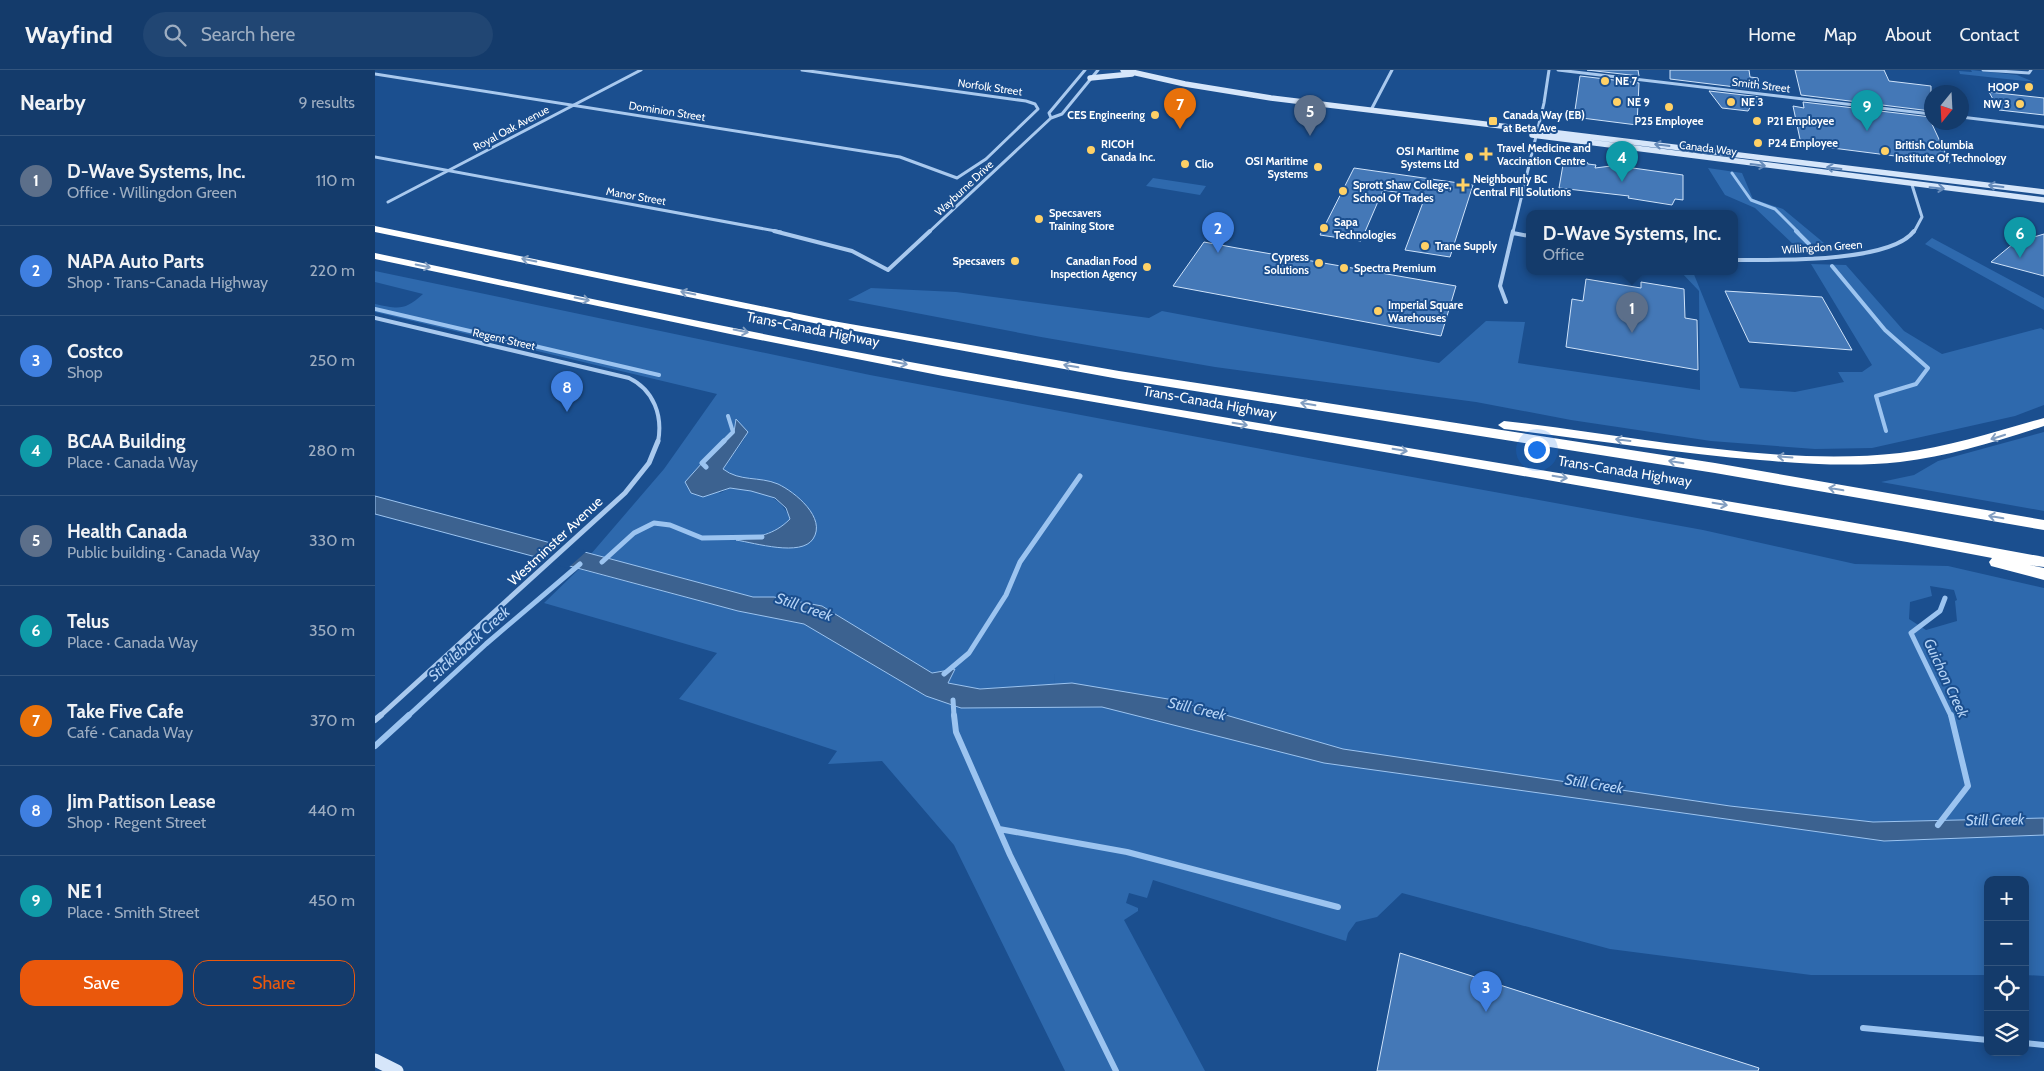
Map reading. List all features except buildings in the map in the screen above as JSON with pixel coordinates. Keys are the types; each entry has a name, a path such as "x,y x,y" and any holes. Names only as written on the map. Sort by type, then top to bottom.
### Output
{"highway":[{"name":"Trans-Canada Highway","path":"375,229 833,324 1119,375 1705,467 2044,525"},
{"name":"Trans-Canada Highway","path":"375,256 938,371 1191,416 1869,528 2044,562"},
{"path":"1356,411 1511,426 1716,452 1832,460 1879,459 1922,454 1988,440 2044,422"},
{"path":"1869,528 2044,574"}],"main road":[{"name":"Canada Way","path":"1123,70 1217,90 1371,110 1386,110 1912,185 2044,200"},
{"path":"1090,78 1138,74"},
{"name":"Canada Way","path":"1536,132 2044,192"},
{"path":"375,1060 397,1071"}],"street":[{"name":"Royal Oak Avenue","path":"388,202 641,70"},
{"name":"Norfolk Street","path":"802,70 1026,101 1038,107 1030,118 969,174 953,177"},
{"name":"Wayburne Drive","path":"1051,118 1049,113 1085,70"},
{"name":"Wayburne Drive","path":"888,270 1051,118 1062,114 1098,70"},
{"path":"1371,110 1392,70"},
{"path":"1505,302 1501,286 1549,70"},
{"name":"Smith Street","path":"1558,70 1924,113"},
{"path":"1983,70 2020,74 2029,73 2031,70"},
{"name":"Dominion Street","path":"375,74 900,157 953,177"},
{"path":"1969,118 2044,127"},
{"name":"Manor Street","path":"375,157 796,234 843,248 888,270"},
{"name":"Willingdon Green","path":"1738,260 1842,256 1863,254 1893,246 1911,235 1921,220 1921,211 1912,185"},
{"path":"1513,234 1526,236"},
{"name":"Regent Street","path":"375,318 629,378"},
{"name":"Westminster Avenue","path":"375,720 572,542 642,475 659,442 661,427 651,395 643,383 629,378"}],"shaded area":[{"path":"1971,70 2017,75 2034,82 1960,74 1959,71 1972,72"},
{"path":"1708,168 1742,173 1753,199 1783,209 1824,243 1794,245 1755,208 1725,195"},
{"path":"1153,178 1206,186 1200,195 1146,186"},
{"path":"1932,238 2044,298 2044,310 1925,244"},
{"path":"1811,264 1846,265 1904,331 1942,354 2041,328 2044,330 2044,405 2015,416 1872,448 1815,449 1711,441 1571,420 1476,402 1215,367 1041,337 848,300 871,288 956,292 1149,318 1162,311 1439,363 1486,321 1525,322 1518,363 1700,390 1699,291 1684,275 1694,275 1740,388 1795,392 1844,382 1838,372 1862,372 1872,365"},
{"path":"375,271 870,375 1703,530 1855,564 1948,566 2044,588 2044,976 2029,975 2029,876 1984,876 1984,975 1811,975 1610,949 1402,893 1377,917 1356,922 1348,933 1346,941 1153,880 1147,898 1129,893 1126,903 1138,908 1138,911 1124,920 1205,1071 1065,1071 954,845 882,761 828,764 837,751 679,699 717,653 544,603 579,569 738,611 804,624 926,696 1057,707 1054,671 1055,684 980,689 947,683 954,669 932,673 822,606 774,597 753,597 591,554 664,469 717,394 375,312 375,304 396,308 406,306 423,294 375,282","holes":["736,420 745,438 723,469 732,476 765,480 816,534 801,546 781,548 739,540 771,532 790,519 780,503 766,494 730,488 720,493 702,463 734,432","1930,586 1954,590 1957,600 1955,601 1957,621 1926,630 1909,619 1910,602 1932,596"]},
{"path":"2044,432 2044,511 1881,482 1914,475 1938,461"}],"water":[{"path":"736,419 748,432 723,469 736,476 778,484 800,499 813,514 816,523 813,539 807,544 788,548 736,540 772,532 790,519 786,508 775,498 751,491 730,488 703,497 691,493 685,482 734,432"},
{"name":"Still Creek","path":"375,496 753,597 774,597 822,606 932,673 955,669 948,683 980,689 1072,683 1174,700 1343,749 1730,806 1873,822 2044,818 2044,835 1884,841 1324,763 1102,707 961,708 926,696 804,624 738,611 375,514"}],"pier":[{"path":"551,541 587,551 568,568 531,558"}],"waterway":[{"name":"Guichon Creek","path":"1732,173 1751,200 1775,209 1798,232"},
{"name":"Guichon Creek","path":"1796,231 1809,244"},
{"name":"Guichon Creek","path":"1832,266 1885,330 1928,368 1916,384 1876,396 1886,431"},
{"path":"375,309 659,375"},
{"path":"706,467 702,463 733,432 728,416"},
{"path":"944,674 969,653 1006,595 1020,562 1080,476"},
{"path":"602,562 634,533 654,523 670,525 702,538 762,537"},
{"name":"Stickleback Creek","path":"408,716 486,644 580,564"},
{"name":"Guichon Creek","path":"1945,598 1940,611 1911,633 1951,716"},
{"path":"953,700 954,716"},
{"name":"Stickleback Creek","path":"375,746 409,715"},
{"path":"954,715 956,732 1010,855 1116,1071"},
{"name":"Guichon Creek","path":"1938,825 1968,786 1951,715"},
{"path":"999,829 1127,852 1338,907"},
{"path":"1863,1028 1984,1040"},
{"path":"2029,1043 2044,1045"}],"place":[{"name":"NE 7","path":"1605,81"},
{"name":"HOOP","path":"2029,87"},
{"name":"NE 9","path":"1617,102"},
{"name":"NE 3","path":"1731,102"},
{"name":"NW 3","path":"2020,104"},
{"name":"P25 Employee","path":"1669,107"},
{"name":"CES Engineering","path":"1155,115"},
{"name":"Canada Way (EB) at Beta Ave","path":"1493,121"},
{"name":"P21 Employee","path":"1757,121"},
{"name":"Take Five Cafe","path":"1180,129"},
{"name":"NE 1","path":"1867,131"},
{"name":"Health Canada","path":"1310,136"},
{"name":"P24 Employee","path":"1758,143"},
{"name":"RICOH Canada Inc.","path":"1091,150"},
{"name":"British Columbia Institute Of Technology","path":"1885,151"},
{"name":"Travel Medicine and Vaccination Centre","path":"1486,154"},
{"name":"OSI Maritime Systems Ltd","path":"1469,157"},
{"name":"Clio","path":"1185,164"},
{"name":"OSI Maritime Systems","path":"1318,167"},
{"name":"BCAA Building","path":"1622,182"},
{"name":"Neighbourly BC Central Fill Solutions","path":"1463,185"},
{"name":"Sprott Shaw College, School Of Trades","path":"1343,191"},
{"name":"Specsavers Training Store","path":"1039,219"},
{"name":"Sapa Technologies","path":"1324,228"},
{"name":"Trane Supply","path":"1425,246"},
{"name":"NAPA Auto Parts","path":"1218,253"},
{"name":"Telus","path":"2020,258"},
{"name":"Specsavers","path":"1015,261"},
{"name":"Cypress Solutions","path":"1319,263"},
{"name":"Canadian Food Inspection Agency","path":"1147,267"},
{"name":"Spectra Premium","path":"1344,268"},
{"name":"Imperial Square Warehouses","path":"1378,311"},
{"name":"D-Wave Systems, Inc.","path":"1632,333"},
{"name":"Jim Pattison Lease","path":"567,412"},
{"name":"Costco","path":"1486,1012"}]}
